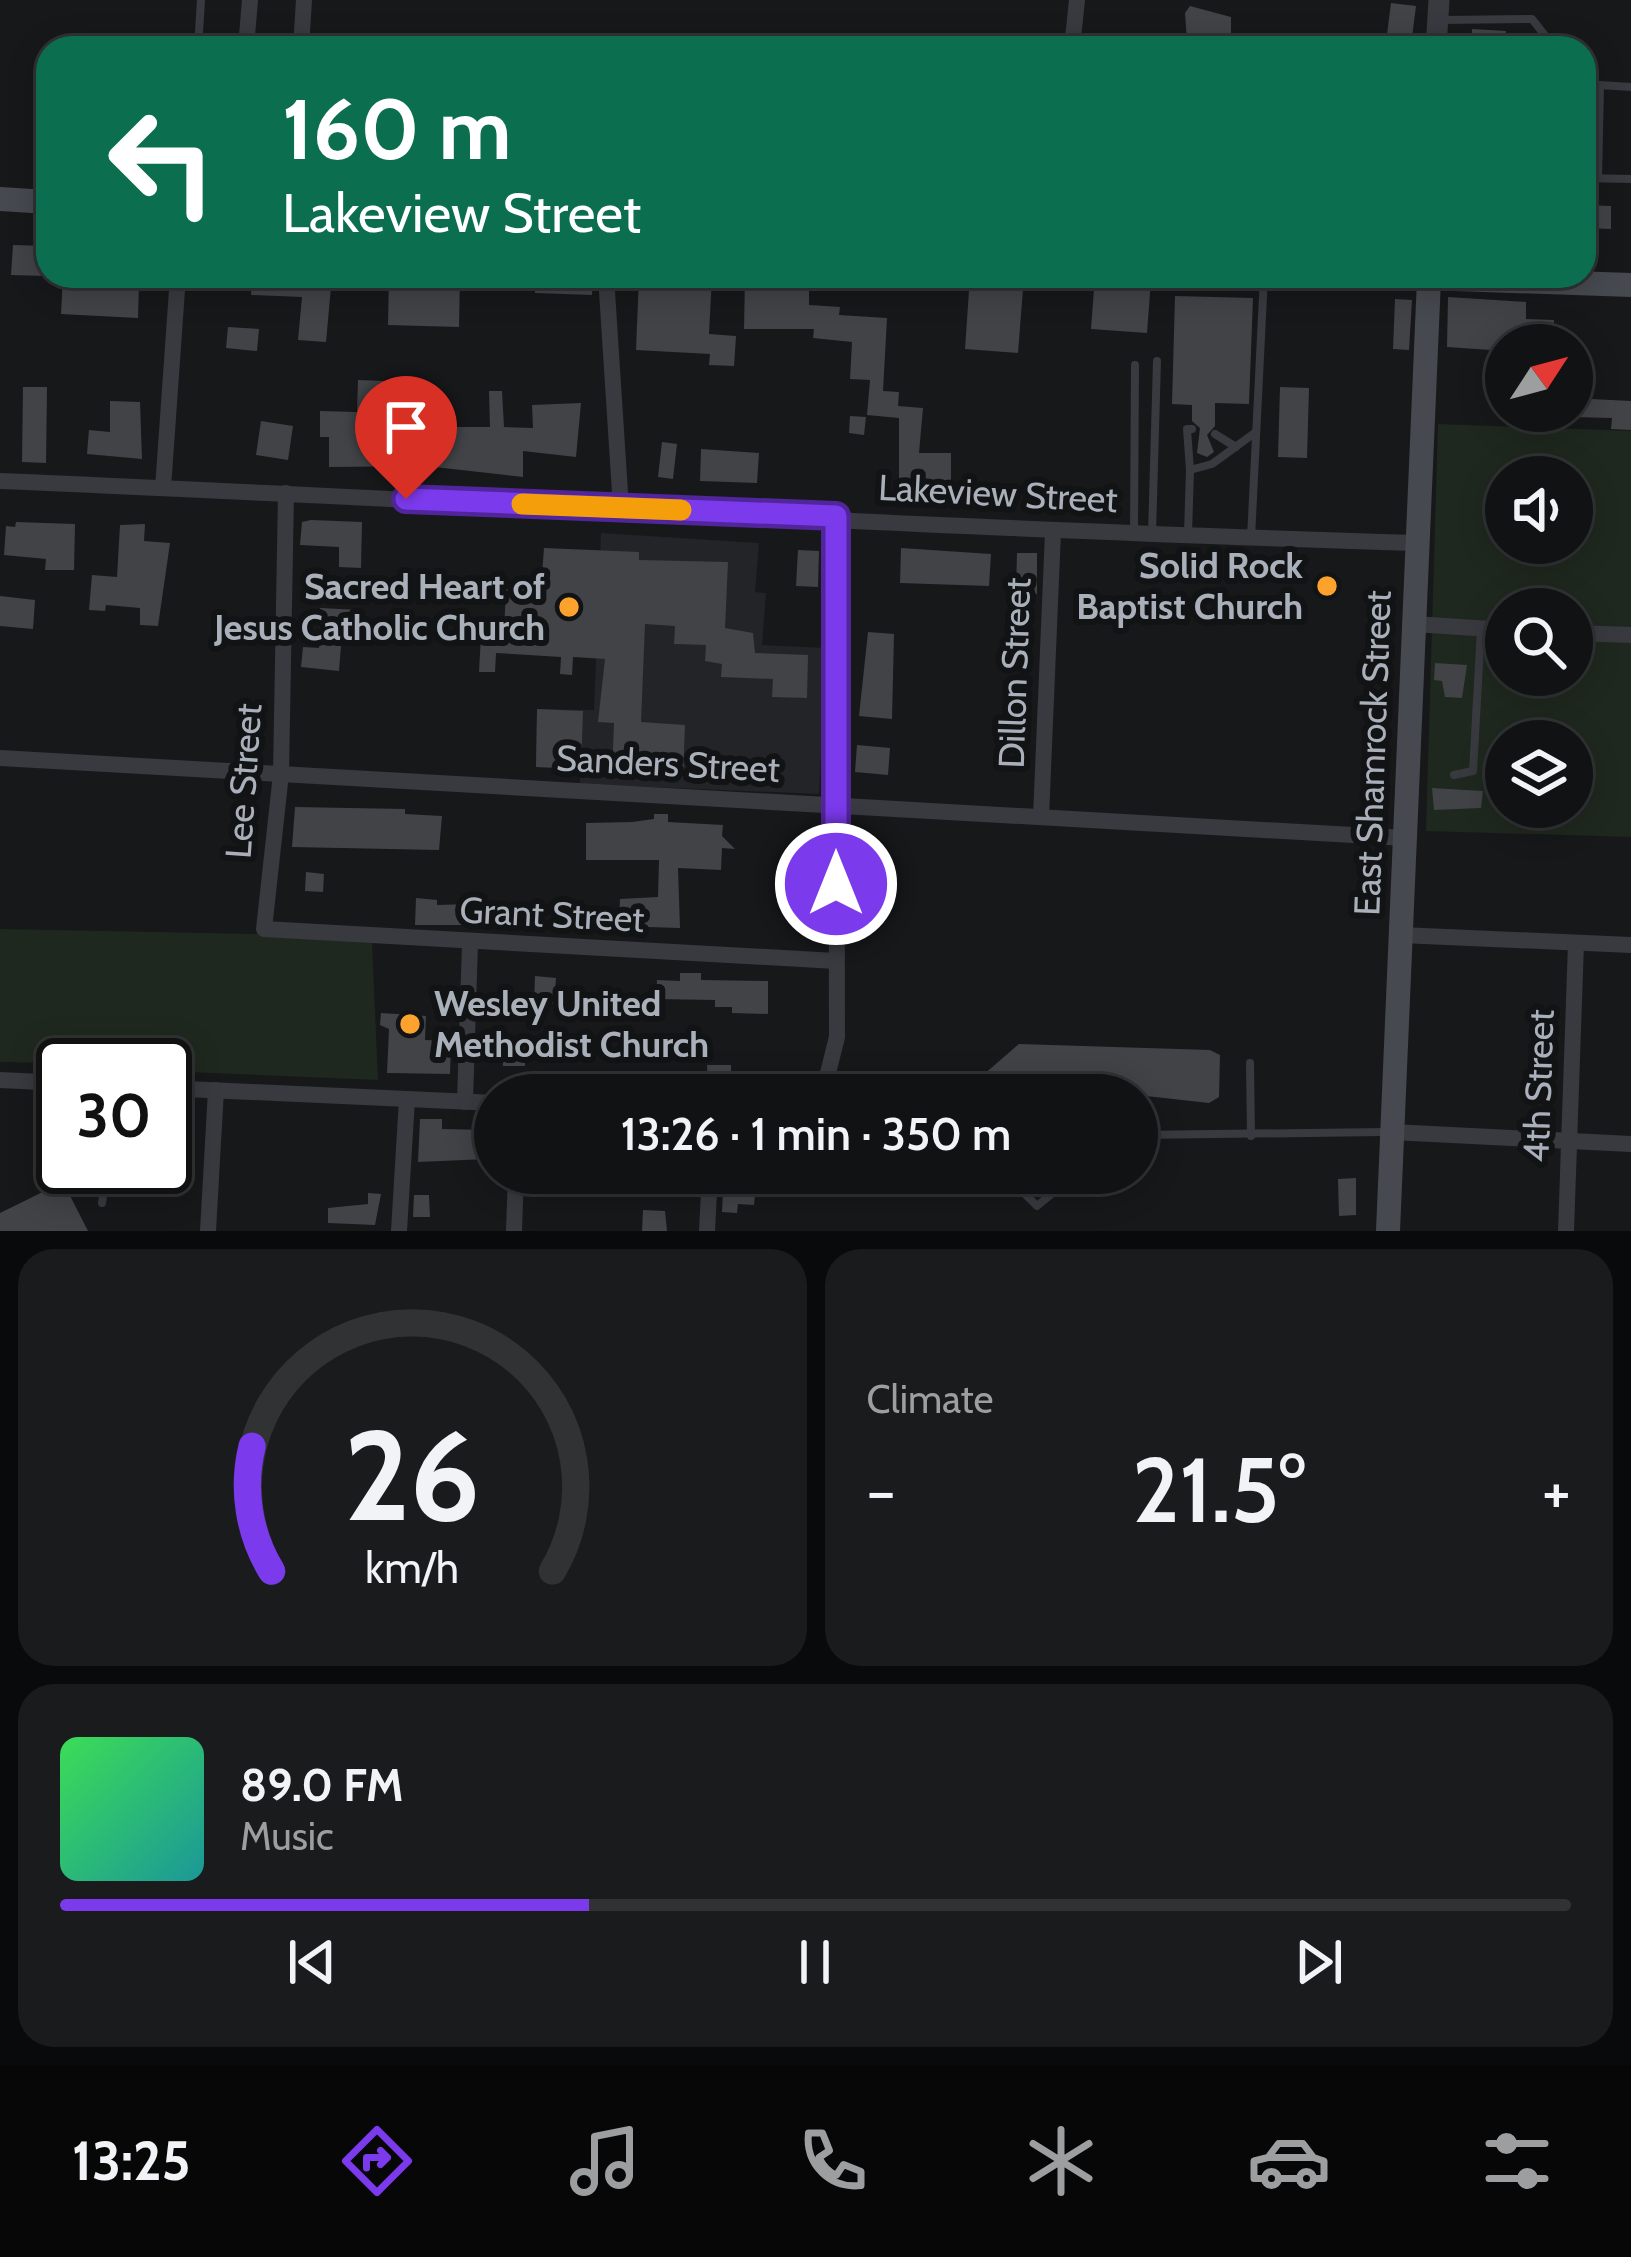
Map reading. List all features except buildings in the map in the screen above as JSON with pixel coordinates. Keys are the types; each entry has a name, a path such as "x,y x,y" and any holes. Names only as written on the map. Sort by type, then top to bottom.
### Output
{"main road":[{"path":"0,199 36,201"},
{"path":"1596,283 1631,285"},
{"name":"East Shamrock Street","path":"1388,1231 1429,288"}],"street":[{"path":"248,36 250,0"},
{"path":"302,36 304,0"},
{"path":"1073,36 1077,0"},
{"path":"163,488 177,288"},
{"path":"607,288 621,508"},
{"name":"Lakeview Street","path":"0,481 836,516 1052,532 1417,543"},
{"name":"Lee Street","path":"264,929 281,774 286,493"},
{"path":"825,1074 836,1058 836,516"},
{"name":"Dillon Street","path":"1041,818 1052,532"},
{"path":"1414,624 1485,628"},
{"path":"1593,634 1631,635"},
{"name":"Sanders Street","path":"0,758 1405,838"},
{"name":"Grant Street","path":"264,929 836,961"},
{"path":"1401,935 1631,945"},
{"path":"465,1102 470,943"},
{"name":"4th Street","path":"1566,1231 1576,943"},
{"path":"0,1080 36,1082"},
{"path":"192,1089 474,1102"},
{"path":"208,1231 216,1090"},
{"path":"399,1231 406,1099"},
{"path":"1392,1132 1631,1144"},
{"path":"514,1231 515,1194"},
{"path":"707,1231 709,1194"}],"lane":[{"path":"199,36 201,0"},
{"path":"1438,10 1532,19 1545,36"},
{"path":"1596,85 1631,87"},
{"path":"1600,85 1598,178 1631,178"},
{"path":"1251,538 1263,288"},
{"path":"1143,535 1156,361"},
{"path":"1136,365 1143,535"},
{"path":"1188,536 1186,428 1192,429"},
{"path":"1190,470 1212,464 1257,432"},
{"path":"1214,434 1236,447"},
{"path":"1454,775 1473,771 1481,628"},
{"path":"1250,1063 1251,1136"},
{"path":"1158,1135 1392,1132"},
{"path":"102,1203 103,1194"},
{"path":"1025,1194 1037,1206 1052,1194"}],"shaded area":[{"path":"1438,424 1485,426 1485,432 1631,431 1631,837 1426,831"},
{"path":"601,533 759,543 755,592 766,593 762,645 826,648 819,794 580,784 580,769 536,767 537,709 594,710"},
{"path":"0,929 262,934 372,943 378,1080 192,1072 192,1038 36,1038 36,1063 0,1062"}],"slow traffic":[{"path":"522,504 681,510"}],"place":[{"name":"Solid Rock Baptist Church","path":"1327,586"},
{"name":"Sacred Heart of Jesus Catholic Church","path":"569,607"},
{"name":"Wesley United Methodist Church","path":"410,1024"}],"route":[{"path":"406,499 836,516 836,884"}]}
